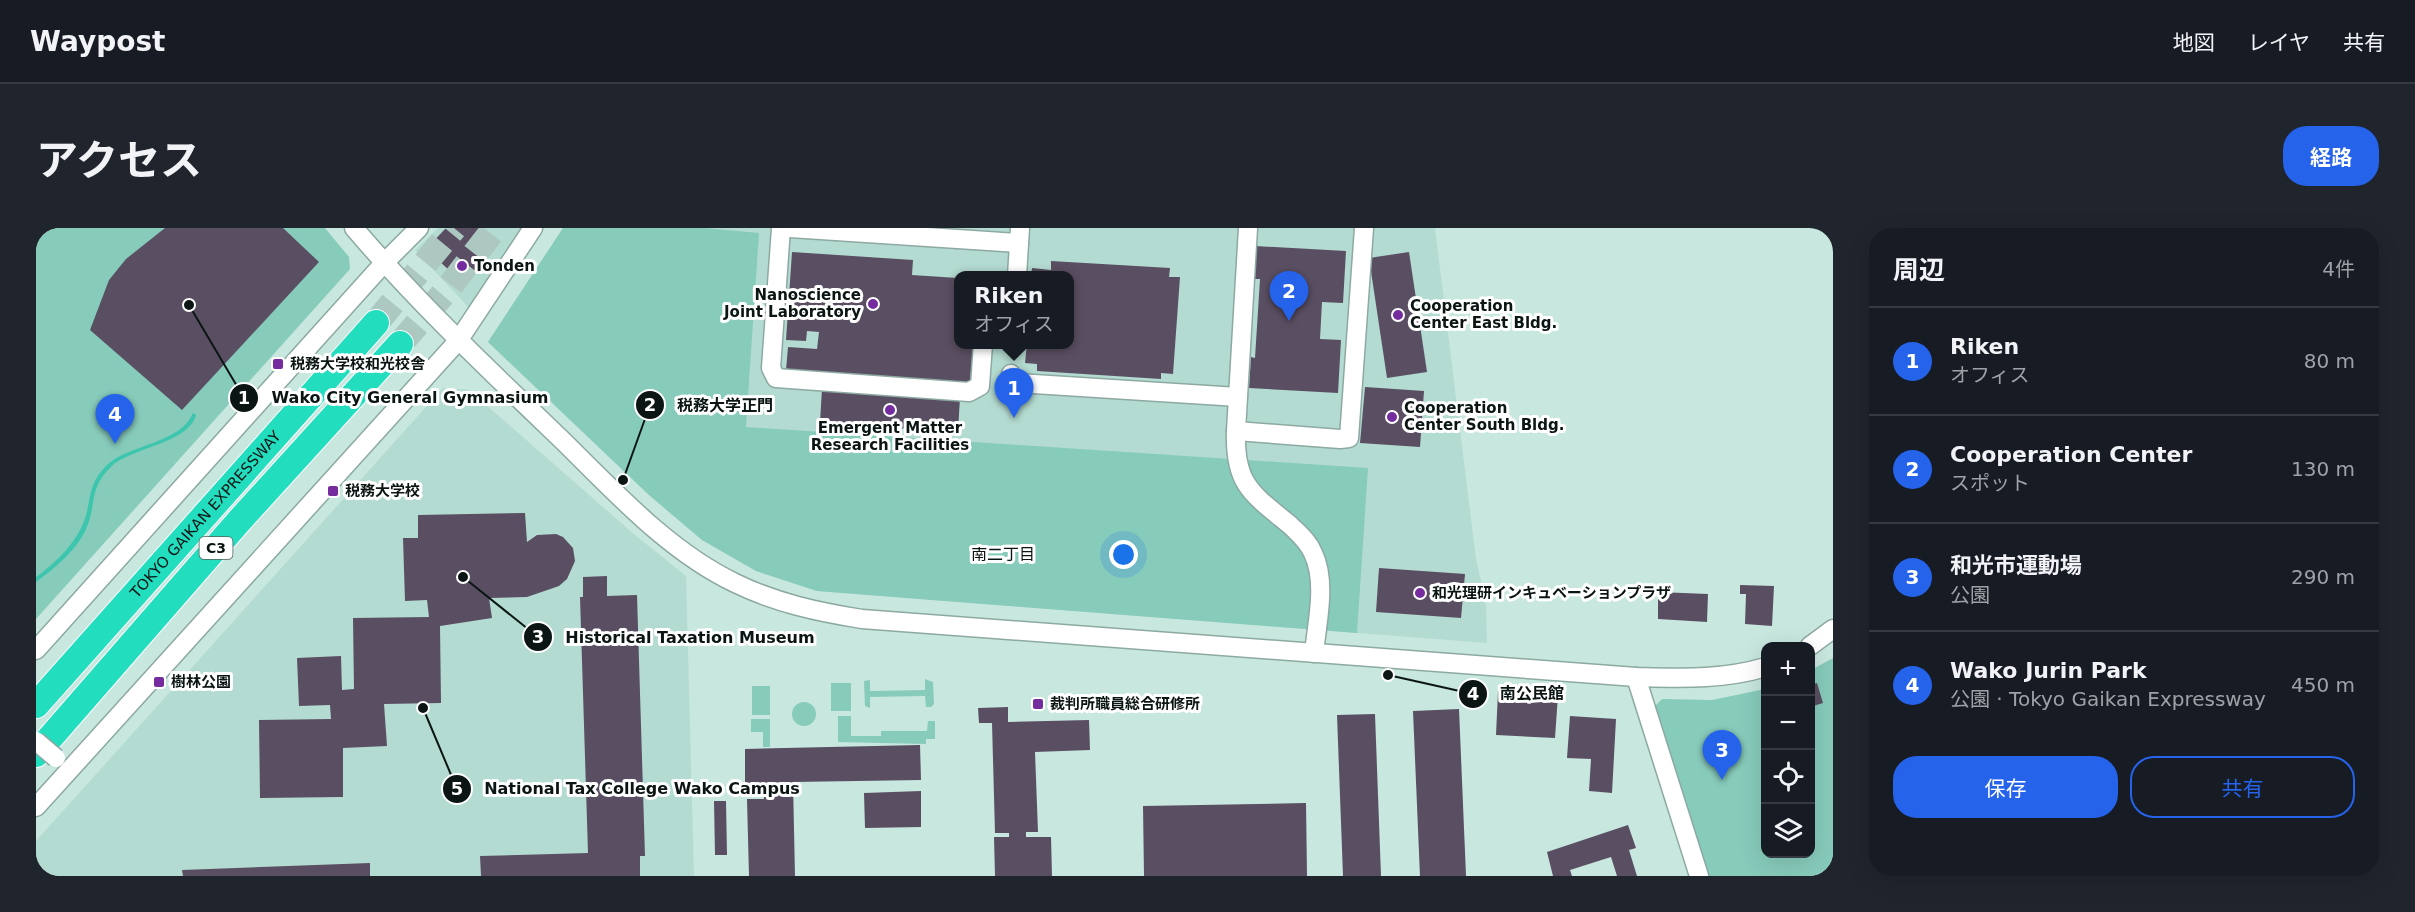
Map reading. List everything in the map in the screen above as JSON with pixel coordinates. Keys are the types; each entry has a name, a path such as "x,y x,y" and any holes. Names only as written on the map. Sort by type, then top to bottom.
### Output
{"highway":[{"name":"TOKYO GAIKAN EXPRESSWAY","path":"36,705 376,323"},
{"name":"TOKYO GAIKAN EXPRESSWAY","path":"53,761 239,521 400,344"}],"street":[{"path":"354,228 458,341 653,527 695,560 734,583 774,600 862,620 1636,677 1715,678 1745,674 1761,669"},
{"path":"36,650 384,263 419,228"},
{"path":"36,807 53,761 458,341 533,228"},
{"path":"781,228 771,368 776,378 969,392 980,386 983,349"},
{"path":"790,228 1019,236 1017,271"},
{"path":"1248,228 1236,431 1237,463 1244,482 1260,500 1305,539 1319,568 1320,586 1314,653"},
{"path":"1236,431 1349,438 1364,228"},
{"path":"1011,374 1013,381 1018,383 1238,397"},
{"path":"1815,642 1833,629"},
{"path":"1636,677 1699,876"},
{"path":"36,741 53,761"}],"shaded area":[{"path":"36,228 325,228 349,257 350,269 36,619"},
{"path":"438,228 526,228 471,310 415,250"},
{"path":"563,228 1435,228 1476,559 1486,604 1487,643 817,591 756,571 702,540 649,495 488,342"},
{"path":"563,228 704,228 759,233 746,427 1368,468 1357,633 817,591 756,571 702,540 649,495 488,342"},
{"path":"443,388 469,390 635,535 686,576 694,876 36,876 36,841"},
{"path":"193,413 196,415 183,432 132,454 112,466 104,474 96,489 89,520 82,537 64,558 36,582 36,577 62,554 78,533 96,480 108,464 128,452 178,431"},
{"path":"1833,658 1833,876 1709,876 1654,707 1662,699 1712,700 1761,690 1761,858 1815,858 1815,668"},
{"path":"925,679 933,682 934,704 931,707 926,707 925,696 870,697 870,708 865,706 864,681 870,680 870,691 925,690"},
{"path":"831,683 851,683 851,711 831,711"},
{"path":"752,686 770,686 770,715 752,715"},
{"path":"804,702 809,703 815,709 815,719 809,725 804,726 799,725 793,719 792,714 793,709 799,703"},
{"path":"838,716 851,716 851,736 881,736 881,731 927,731 928,721 935,721 935,739 926,739 926,744 838,742"},
{"path":"751,719 770,719 770,747 763,747 763,732 751,732"}],"building":[{"path":"165,228 283,228 319,262 182,410 90,330 109,280 126,259"},
{"name":"Tonden","path":"446,228 480,228 498,245 463,283 426,249"},
{"path":"1255,246 1346,251 1343,303 1322,302 1320,339 1341,340 1338,393 1249,388 1251,357 1255,358 1260,279 1254,279"},
{"name":"Nanoscience Joint Laboratory","path":"792,252 913,260 912,275 954,278 954,349 973,349 970,382 786,370 788,347 817,349 819,332 807,331 806,341 786,340"},
{"name":"Cooperation Center East Bldg.","path":"1409,252 1427,372 1387,378 1369,258"},
{"path":"1051,261 1170,268 1169,277 1180,277 1173,374 1161,373 1161,379 1037,371 1037,364 1025,363 1026,349 1074,349 1074,271 1032,271 1032,268 1051,270"},
{"name":"Cooperation Center South Bldg.","path":"1365,387 1424,391 1420,447 1360,443"},
{"name":"Emergent Matter Research Facilities","path":"822,388 960,397 958,432 820,423"},
{"path":"525,513 527,542 537,535 556,534 563,537 573,548 575,561 567,579 559,586 527,597 489,598 492,618 440,626 441,703 384,704 387,746 343,748 343,797 260,798 259,720 331,719 330,705 299,706 297,658 341,656 342,690 354,689 353,618 429,617 427,600 405,601 403,538 418,538 418,515"},
{"name":"和光理研インキュベーションプラザ","path":"1379,568 1465,574 1461,618 1376,612"},
{"path":"607,576 607,596 637,595 645,856 640,856 640,876 481,876 480,856 588,853 580,597 583,597 583,577"},
{"path":"1740,585 1774,586 1772,626 1745,624 1746,594 1740,594"},
{"path":"1658,592 1708,594 1707,622 1658,619"},
{"path":"1817,683 1823,703 1815,705 1815,696 1815,684"},
{"path":"1498,691 1558,695 1555,738 1496,735"},
{"path":"1008,707 1008,722 1089,720 1090,750 1035,752 1038,832 1026,832 1026,837 1051,837 1052,876 995,876 994,837 1009,837 1009,833 995,833 992,723 979,723 978,708"},
{"path":"1459,709 1466,876 1420,876 1413,711"},
{"path":"1375,714 1381,876 1343,876 1337,715"},
{"path":"1570,716 1616,719 1612,793 1589,791 1591,759 1567,758"},
{"path":"920,745 921,780 793,782 795,876 749,876 747,799 764,799 764,783 745,783 745,749"},
{"path":"921,791 921,827 865,828 864,793"},
{"path":"714,801 726,801 727,855 715,855"},
{"path":"1306,803 1307,876 1144,876 1143,806"},
{"path":"1628,825 1636,848 1629,850 1637,876 1617,876 1611,857 1570,870 1572,876 1553,876 1547,852"},
{"path":"370,863 370,876 183,876 182,870"}],"tunnel":[{"path":"376,323 454,228"},
{"path":"400,344 450,286 495,228"}],"place":[{"name":"Tonden","path":"462,266"},
{"name":"Nanoscience Joint Laboratory","path":"873,304"},
{"name":"Wako City General Gymnasium","path":"189,305"},
{"name":"Cooperation Center East Bldg.","path":"1398,315"},
{"name":"Cooperation Center","path":"1289,321"},
{"name":"税務大学校和光校舎","path":"278,364"},
{"name":"Emergent Matter Research Facilities","path":"890,410"},
{"name":"Cooperation Center South Bldg.","path":"1392,417"},
{"name":"Riken","path":"1014,418"},
{"name":"Wako Jurin Park","path":"115,444"},
{"name":"税務大学正門","path":"623,480"},
{"name":"税務大学校","path":"333,491"},
{"name":"Historical Taxation Museum","path":"463,577"},
{"name":"和光理研インキュベーションプラザ","path":"1420,593"},
{"name":"南公民館","path":"1388,675"},
{"name":"樹林公園","path":"159,682"},
{"name":"裁判所職員総合研修所","path":"1038,704"},
{"name":"National Tax College Wako Campus","path":"423,708"},
{"name":"和光市運動場","path":"1722,780"}],"district":[{"name":"南二丁目","path":"1003,554"}]}
